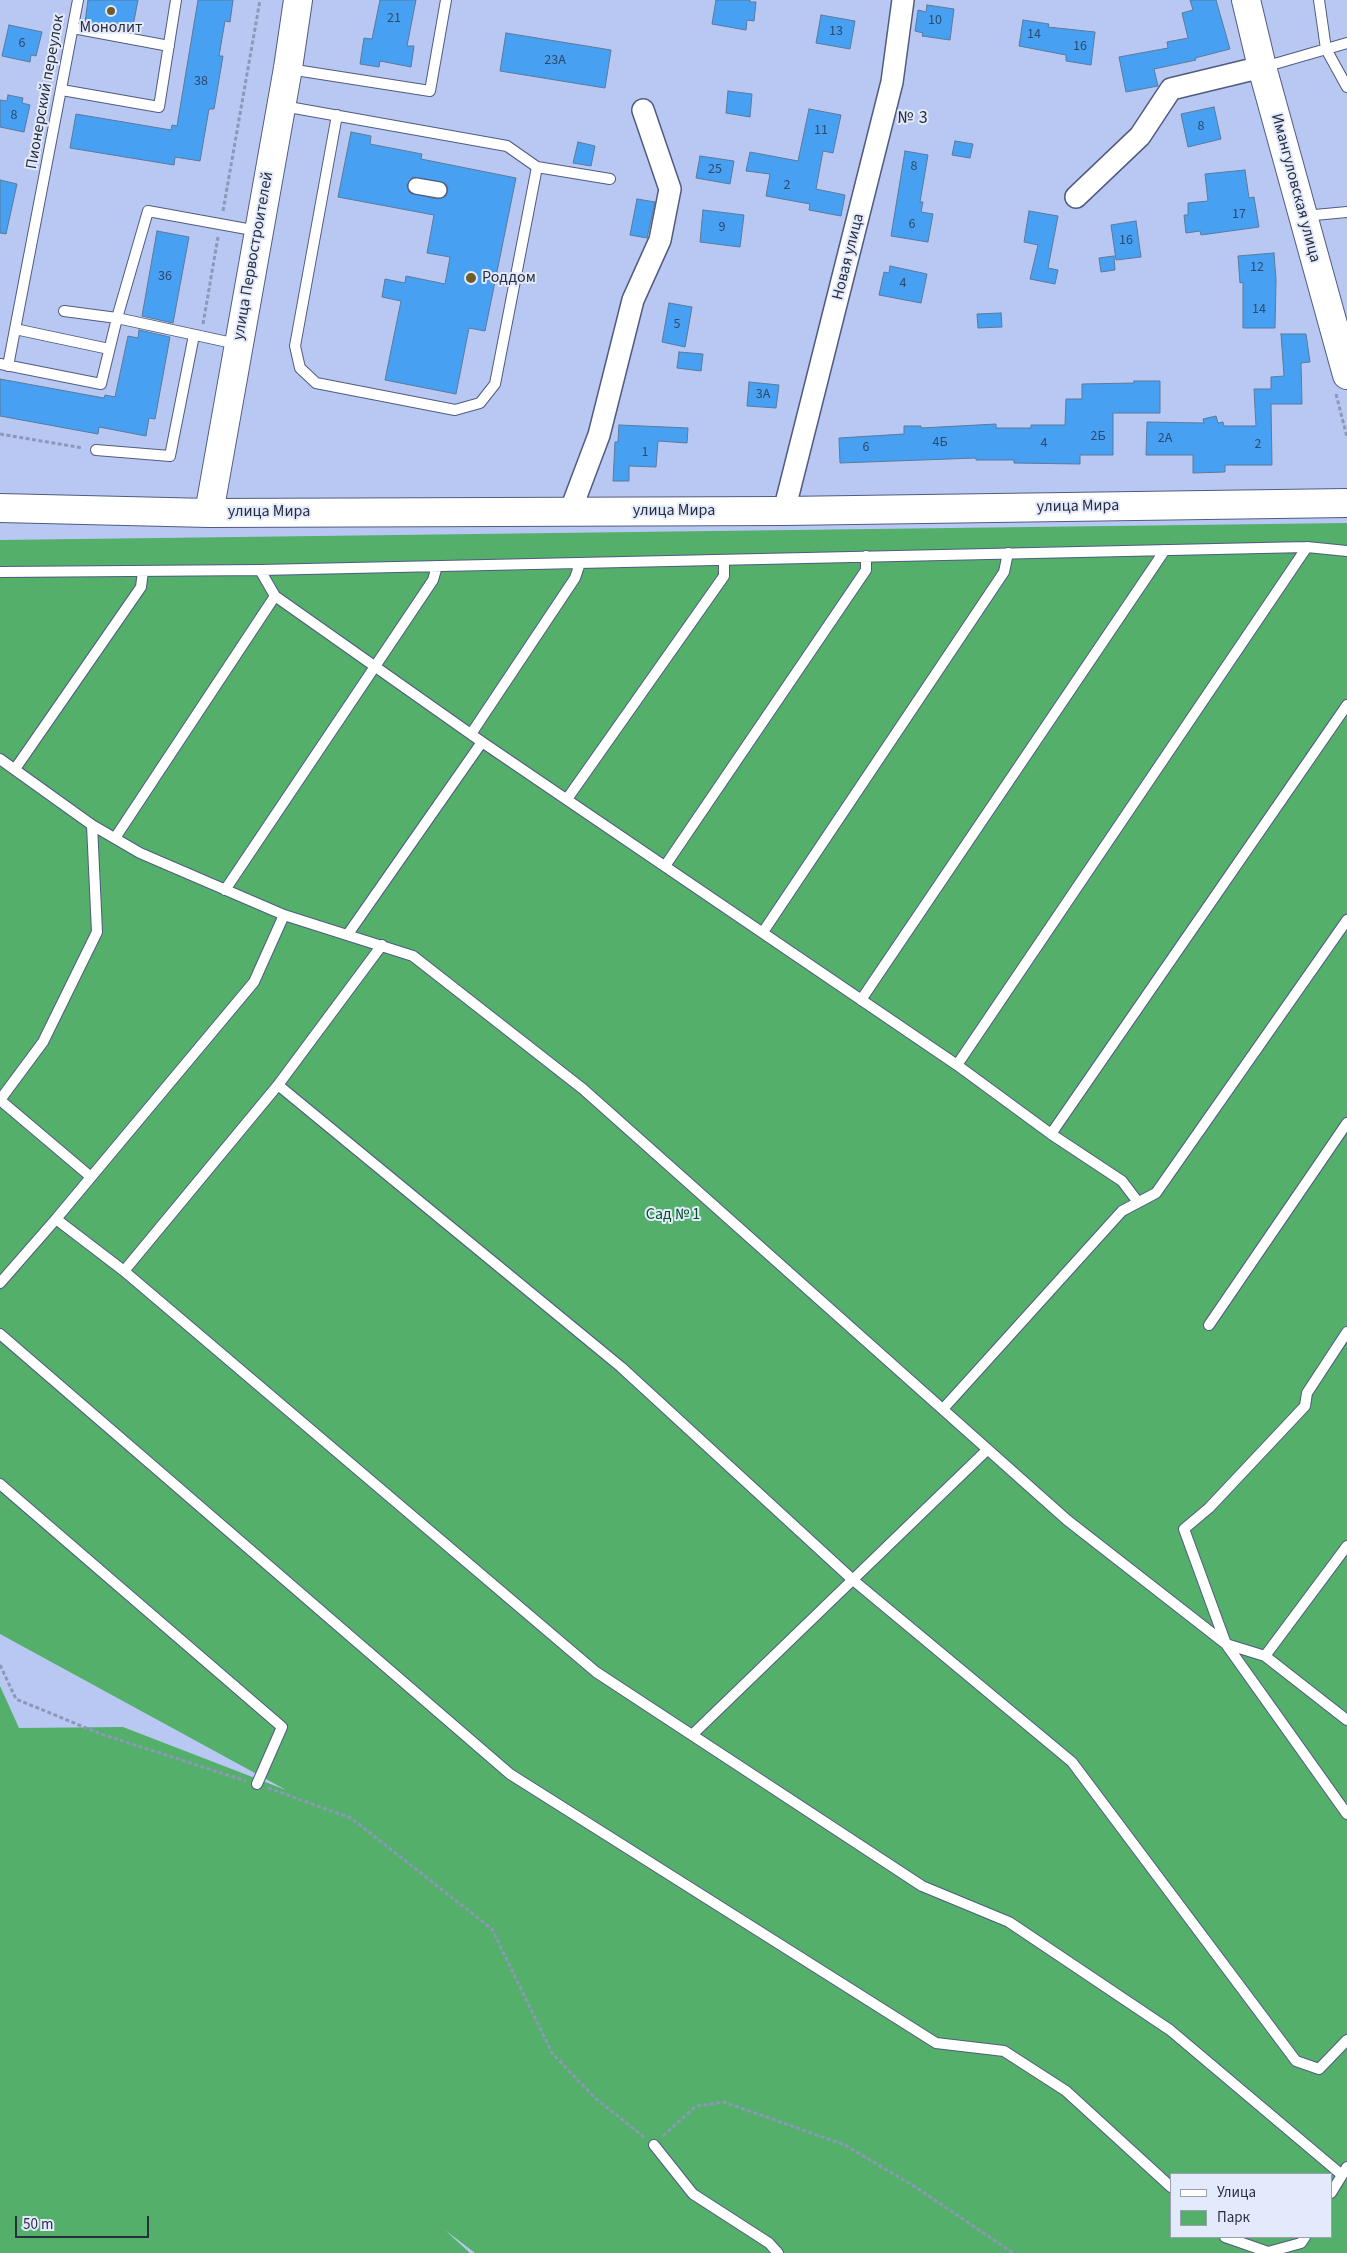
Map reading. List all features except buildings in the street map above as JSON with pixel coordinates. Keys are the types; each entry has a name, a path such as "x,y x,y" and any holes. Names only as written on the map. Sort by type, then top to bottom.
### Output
{"main road":[{"name":"улица Первостроителей","path":"209,513 288,68 298,0"},
{"name":"Имангуловская улица","path":"1246,0 1262,67 1303,216 1343,345 1347,375"},
{"name":"улица Мира","path":"0,508 209,513 784,512 1347,503"}],"street":[{"name":"Новая улица","path":"784,512 892,82 902,0"},
{"path":"1076,197 1140,136 1171,89 1262,67"},
{"path":"570,512 598,435 633,300 660,240 670,189 643,110"},
{"path":"416,186 439,190"}],"lane":[{"name":"Пионерский переулок","path":"4,365 15,329 44,190 78,0"},
{"path":"62,90 159,107 176,0"},
{"path":"288,68 430,91 446,0"},
{"path":"1319,0 1326,49 1347,87"},
{"path":"73,28 169,46"},
{"path":"1262,67 1347,43"},
{"path":"280,105 507,146 537,167 610,180"},
{"path":"337,115 295,346 300,368 316,383 455,410 480,403 495,384 537,167"},
{"path":"4,365 101,384 117,318 148,211 258,231"},
{"path":"1303,216 1347,212"},
{"path":"64,310 117,318 238,344"},
{"path":"15,329 109,349"},
{"path":"96,450 170,456 198,336"},
{"path":"957,1065 1307,547"},
{"path":"0,572 260,570 1307,547 1347,551"},
{"path":"861,1000 1165,550"},
{"path":"763,932 1004,572 1008,553"},
{"path":"665,866 866,570 866,556"},
{"path":"567,800 724,576 724,560"},
{"path":"471,734 575,578 580,563"},
{"path":"225,890 433,580 437,566"},
{"path":"260,570 275,596 482,742 957,1065 1051,1134 1122,1181 1138,1202"},
{"path":"15,769 141,587 143,571"},
{"path":"115,838 275,596"},
{"path":"1051,1134 1347,706"},
{"path":"348,934 482,742"},
{"path":"0,759 92,825 140,854 284,915 413,956 583,1089 943,1409 986,1450 1067,1520 1226,1644 1265,1656 1347,1720"},
{"path":"91,1177 0,1100 43,1042 97,932 92,825"},
{"path":"0,1282 56,1220 254,982 284,915"},
{"path":"943,1409 1122,1211 1156,1193 1347,920"},
{"path":"124,1270 278,1085 382,945"},
{"path":"278,1085 621,1367 853,1580 1072,1762 1296,2062 1320,2069 1347,2040"},
{"path":"1209,1324 1347,1123"},
{"path":"56,1220 124,1270 596,1672 922,1886 1009,1922 1162,2025 1344,2171 1332,2191"},
{"path":"1347,1332 1307,1393 1304,1406 1209,1508 1184,1529 1226,1644 1347,1814"},
{"path":"0,1334 510,1774 936,2043 1004,2052 1066,2090 1170,2186"},
{"path":"692,1735 986,1450"},
{"path":"0,1484 282,1727 257,1784"},
{"path":"1265,1656 1347,1546"},
{"path":"654,2145 693,2194 769,2243 778,2253"},
{"path":"1228,2238 1268,2252 1301,2243 1304,2238"}],"path":[{"path":"198,336 260,0"},
{"path":"0,434 96,450"},
{"path":"0,1665 16,1699 102,1734 257,1784 351,1818 492,1929 552,2053 594,2097 654,2145 696,2106 724,2102 845,2144 917,2188 1013,2253"}],"green space":[{"name":"Сад № 1","path":"1347,523 1347,2253 475,2253 445,2230 470,2253 0,2253 0,1686 19,1728 123,1727 286,1790 0,1634 0,540"}],"place":[{"name":"Монолит","path":"111,11"},
{"name":"Роддом","path":"471,278"}],"district":[{"name":"№ 3","path":"913,119"}]}
